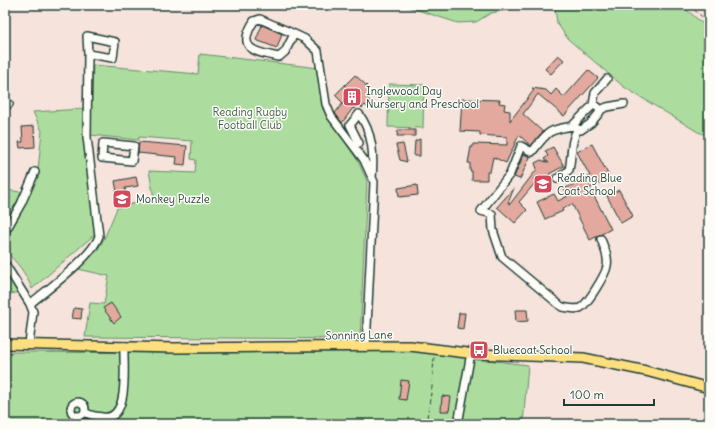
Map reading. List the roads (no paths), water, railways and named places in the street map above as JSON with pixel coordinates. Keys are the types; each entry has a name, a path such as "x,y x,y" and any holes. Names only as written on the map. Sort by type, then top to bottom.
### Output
{"main road":[{"name":"Sonning Lane","path":"5,344 174,348 410,346 471,353 583,358 646,371 709,388"}],"street":[{"path":"294,34 285,52 279,57 250,49 247,44 246,37 254,20 260,19 294,34 305,39 318,51 326,104 331,116 364,160 372,179"},
{"path":"30,304 75,266 96,244 99,236 89,153 86,113 88,54 87,36 115,42 113,58 88,54"},
{"path":"557,179 569,170 577,128 574,124 593,105 595,93 607,79"},
{"path":"601,239 607,256 607,267 588,300 581,307 572,309 562,307 502,256 493,230 492,214 481,211 510,174 521,146 532,152 547,132 559,128 577,128 581,130 591,123 600,110 607,107 624,104"},
{"path":"593,105 598,107 600,110"},
{"path":"359,143 350,125 359,114 368,126 374,160 372,179 374,196 371,220 366,347"},
{"path":"103,143 134,146 132,160 102,158 102,154 103,143"},
{"path":"89,153 102,154"},
{"path":"5,232 21,204 35,172"},
{"path":"5,264 30,304 32,312 29,344"},
{"path":"84,412 89,415 105,418 113,416 118,411 122,401 124,388 124,346"},
{"path":"458,424 471,353"}],"place":[{"name":"Inglewood Day Nursery and Preschool","path":"352,97"},
{"name":"Reading Blue Coat School","path":"543,184"},
{"name":"Monkey Puzzle","path":"122,199"},
{"name":"Bluecoat School","path":"479,350"}],"park label":[{"name":"Reading Rugby Football Club","path":"250,118"}]}
